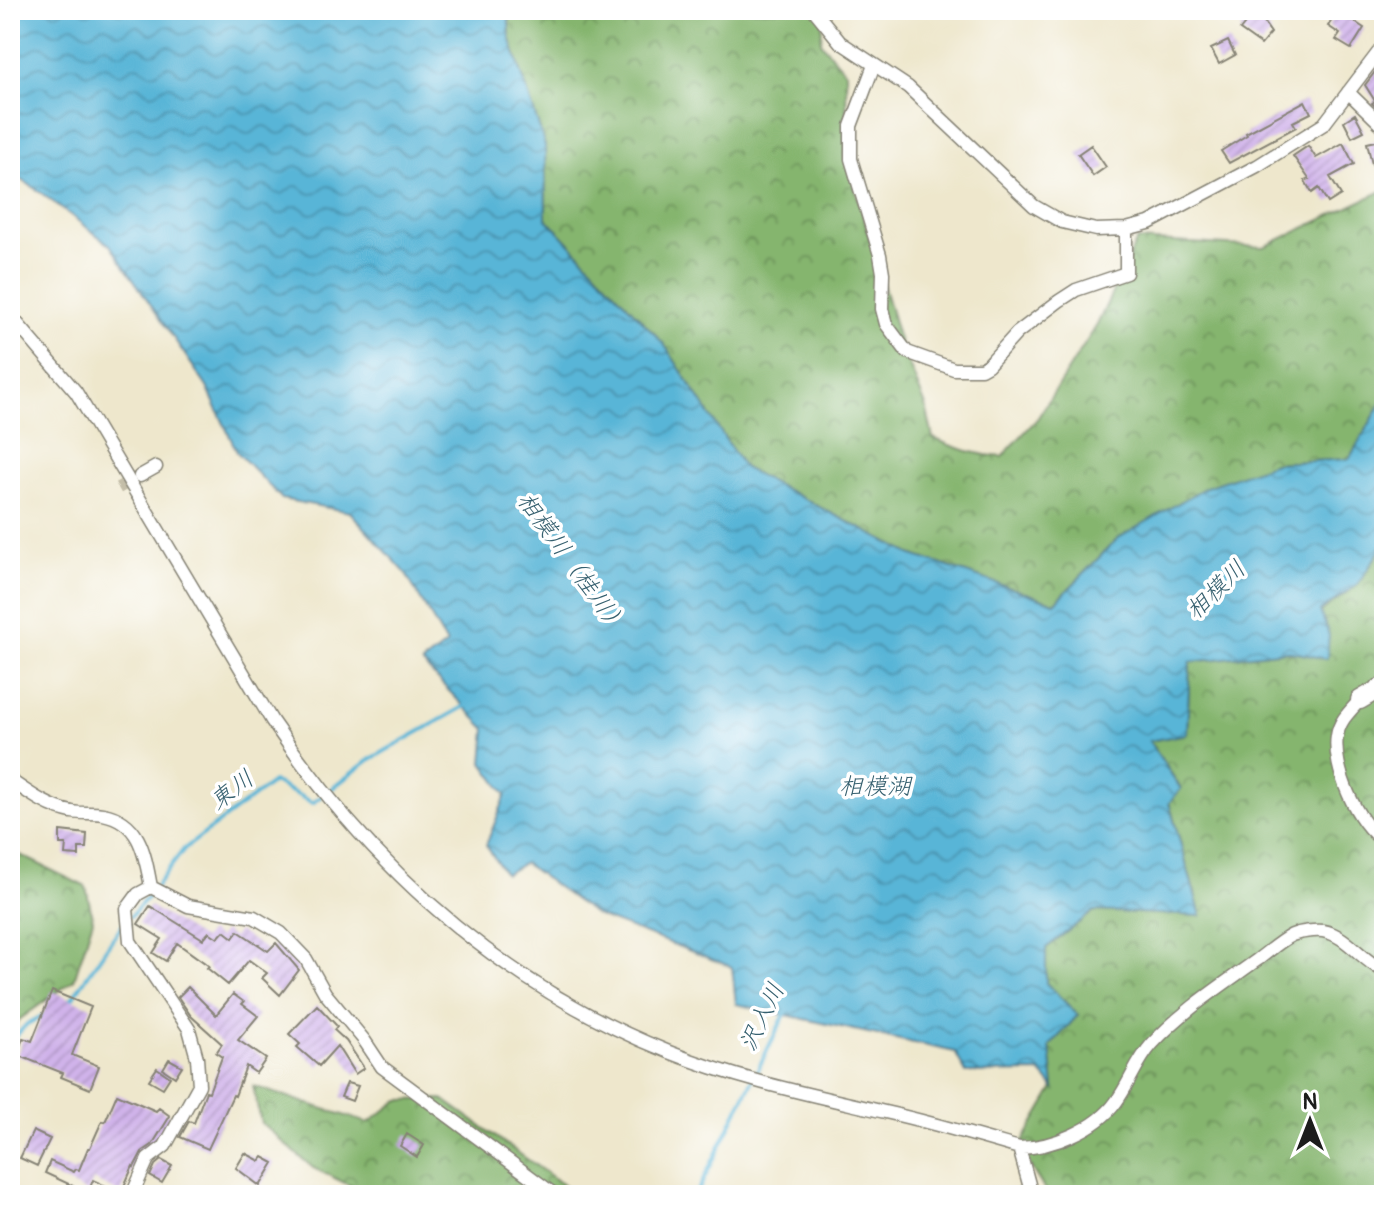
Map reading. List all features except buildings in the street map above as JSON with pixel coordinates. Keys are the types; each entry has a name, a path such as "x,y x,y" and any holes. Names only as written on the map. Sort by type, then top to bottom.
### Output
{"street":[{"path":"814,10 840,42 908,87 1034,206 1062,222 1096,230 1126,229 1149,223 1177,210 1257,166 1324,124 1384,45"},
{"path":"874,65 851,126 851,159 880,255 882,309 886,324 907,352 954,369 981,369 1017,333 1059,301 1076,290 1126,273 1126,229"},
{"path":"1348,92 1384,127"},
{"path":"10,315 76,392 244,676 305,769 377,855 448,920 484,948 548,990 669,1052 746,1079 1019,1148 1034,1148 1050,1144 1097,1120 1118,1100 1134,1067 1152,1045 1191,1007 1293,935 1322,931 1335,936 1349,944 1372,966 1384,971"},
{"path":"140,476 156,467"},
{"path":"1384,686 1360,700 1340,724 1336,757 1361,818 1384,841"},
{"path":"10,780 40,800 71,812 103,814 121,820 133,829 144,848 151,887"},
{"path":"132,1195 148,1159 165,1146 199,1085 197,1058 189,1029 130,941 127,909 138,894 151,887"},
{"path":"151,887 188,906 254,917 281,933 306,959 325,993 382,1067 555,1195"},
{"path":"1019,1148 1032,1195"}],"green space":[{"path":"508,10 823,10 821,43 846,72 847,160 900,343 926,406 933,438 942,442 975,453 1002,457 1037,419 1097,325 1137,240 1264,247 1384,190 1384,399 1349,459 1275,463 1117,539 1055,603 910,554 744,468 664,344 546,218 545,146 510,37"},
{"path":"1384,544 1384,1195 1048,1195 1019,1148 1054,1088 1050,1046 1078,1015 1046,983 1046,948 1094,911 1201,916 1169,802 1181,788 1149,741 1187,734 1190,662 1286,651 1326,658 1311,619 1358,584"},
{"path":"10,850 86,887 93,920 74,980 19,1020 10,1039"},
{"path":"253,1086 368,1123 399,1100 443,1099 581,1195 419,1195 351,1186 313,1168 261,1123"}],"water":[{"name":"相模湖","path":"10,10 508,10 510,37 545,146 546,218 664,344 744,468 910,554 1055,603 1117,539 1206,487 1275,463 1349,459 1384,399 1384,544 1358,584 1320,611 1329,635 1327,659 1286,651 1190,662 1187,734 1149,741 1181,789 1169,803 1201,916 1094,911 1046,948 1046,983 1078,1015 1050,1046 1054,1088 1040,1072 966,1073 955,1052 736,1004 732,967 596,915 524,863 505,874 486,845 506,795 483,763 486,729 422,663 447,644 404,571 350,512 282,499 237,452 207,387 110,245 32,186 10,174"}],"waterway":[{"name":"東川","path":"156,886 184,849 273,782 313,803 369,760 469,704"},
{"name":"東川","path":"131,916 151,893"},
{"name":"東川","path":"71,1000 124,922"},
{"name":"沢入川","path":"696,1195 787,1010"},
{"name":"東川","path":"10,1042 27,1024 46,1014"}],"tunnel":[{"path":"118,488 137,477"}],"water label":[{"name":"相模川（桂川）","path":"572,563"},
{"name":"相模川","path":"1216,590"}]}
